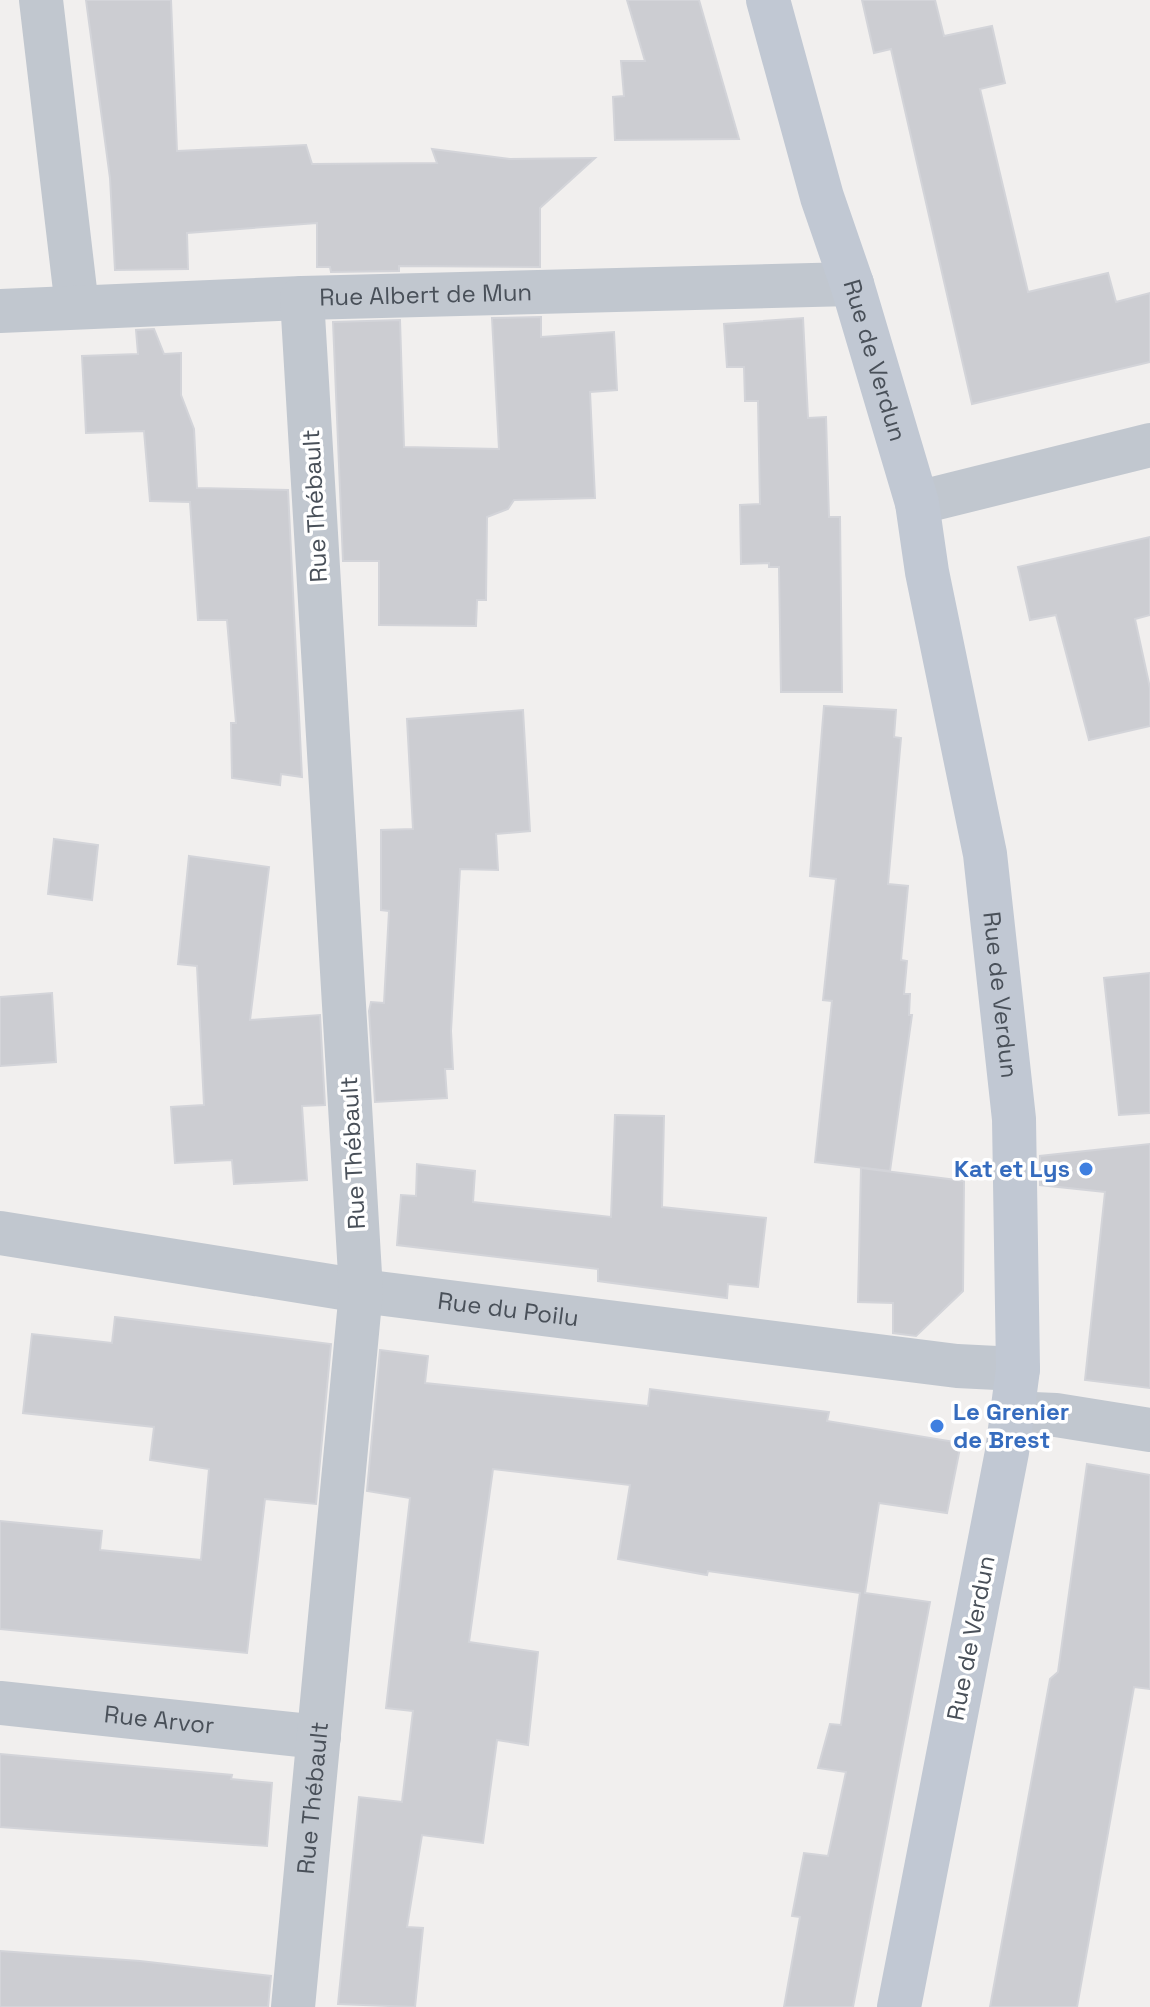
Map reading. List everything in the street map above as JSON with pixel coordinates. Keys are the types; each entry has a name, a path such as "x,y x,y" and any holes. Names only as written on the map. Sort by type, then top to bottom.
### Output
{"street":[{"path":"41,0 77,307"},
{"name":"Rue de Verdun","path":"768,0 822,197 852,284 917,503 927,572 985,854 1014,1119 1018,1369 899,2007"},
{"name":"Rue Albert de Mun","path":"0,311 302,298 852,284"},
{"name":"Rue Thébault","path":"293,2007 361,1291 302,298"},
{"path":"917,503 1150,445"},
{"name":"Rue du Poilu","path":"0,1233 361,1291 957,1366 1018,1369"},
{"path":"1012,1413 1056,1415 1150,1430"},
{"name":"Rue Arvor","path":"0,1703 319,1737"}],"building":[{"path":"86,0 171,0 177,151 306,145 312,164 437,163 432,149 510,159 595,158 540,208 540,267 399,266 399,271 331,272 330,267 317,267 317,223 187,233 188,269 115,270 110,178"},
{"path":"627,0 699,0 739,139 615,140 613,97 624,96 621,61 645,61"},
{"path":"862,0 935,0 944,36 992,26 1005,83 980,89 1028,292 1108,273 1116,302 1150,293 1150,362 972,404 891,49 874,53"},
{"path":"541,317 541,337 614,332 617,390 590,392 595,498 514,500 508,509 487,517 486,600 477,600 476,626 379,625 379,561 343,561 333,322 400,320 404,447 499,449 492,318"},
{"path":"803,318 808,418 826,417 829,517 840,517 842,692 781,692 779,567 769,567 769,563 741,564 740,505 760,504 758,401 745,401 744,367 727,367 724,324"},
{"path":"154,329 164,354 181,353 181,395 194,429 197,488 288,490 302,777 281,774 280,785 232,778 231,723 236,723 227,620 198,620 190,502 150,501 144,431 86,433 82,356 138,354 136,330"},
{"path":"1150,537 1150,615 1135,619 1150,688 1150,726 1089,740 1056,615 1030,620 1018,567"},
{"path":"824,706 896,710 894,737 901,738 888,884 908,886 901,960 907,961 904,994 910,994 909,1015 912,1015 890,1171 815,1162 832,1001 823,1000 836,879 810,876"},
{"path":"523,710 530,831 496,834 498,870 460,869 451,1031 453,1069 445,1069 447,1098 375,1102 369,1011 371,1002 384,1003 389,911 381,910 381,830 413,829 407,719"},
{"path":"54,839 98,845 92,900 48,894"},
{"path":"189,856 269,867 250,1020 320,1015 325,1105 302,1106 307,1180 234,1184 232,1160 175,1163 171,1107 204,1105 197,966 178,964"},
{"path":"1150,973 1150,1113 1119,1115 1104,978"},
{"path":"52,993 56,1062 0,1066 0,997"},
{"path":"615,1115 664,1116 662,1207 766,1218 758,1287 728,1284 727,1298 598,1281 598,1269 397,1245 401,1195 416,1196 417,1164 475,1171 473,1202 611,1217"},
{"path":"1150,1144 1150,1388 1085,1380 1105,1192 1040,1185 1040,1156"},
{"path":"861,1168 964,1181 963,1291 916,1336 893,1333 893,1303 858,1302"},
{"path":"115,1317 331,1344 316,1504 265,1499 247,1653 0,1629 0,1521 102,1531 100,1550 201,1560 209,1469 150,1460 154,1427 23,1413 32,1334 112,1343"},
{"path":"380,1350 428,1356 425,1383 648,1406 650,1389 829,1412 827,1421 961,1443 947,1513 879,1503 865,1593 930,1602 853,2007 784,2007 800,1917 792,1916 804,1853 828,1856 846,1772 818,1768 830,1724 841,1725 860,1593 708,1571 707,1575 618,1559 630,1485 493,1469 469,1642 538,1652 528,1745 497,1740 483,1843 422,1835 407,1927 423,1928 415,2007 338,2004 359,1797 402,1802 413,1711 386,1708 410,1498 367,1491"},
{"path":"1087,1464 1150,1475 1150,1689 1134,1687 1077,2007 990,2007 1050,1679 1058,1672"},
{"path":"0,1754 232,1775 231,1779 272,1783 267,1846 0,1827"},
{"path":"0,1951 140,1961 271,1976 268,2007 0,2007"}],"place":[{"name":"Kat et Lys","path":"1086,1169"},
{"name":"Le Grenier de Brest","path":"937,1426"}]}
